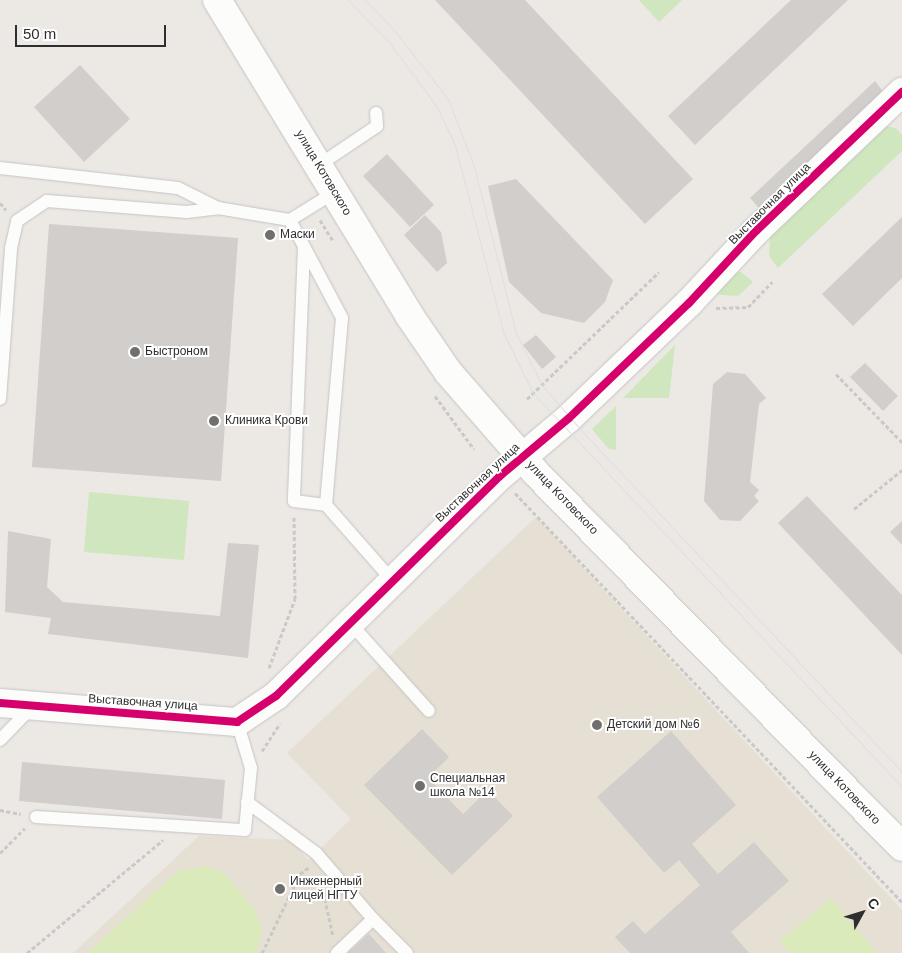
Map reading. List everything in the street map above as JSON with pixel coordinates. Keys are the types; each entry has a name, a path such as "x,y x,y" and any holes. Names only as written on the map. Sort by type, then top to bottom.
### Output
{"street":[{"name":"улица Котовского","path":"218,0 448,372 523,457 902,847"},
{"name":"Выставочная улица","path":"0,703 237,722 276,696 392,580 523,457 569,418 682,310 756,231 902,92"}],"lane":[{"path":"319,165 377,126 376,113"},
{"path":"0,168 178,188 218,208"},
{"path":"0,399 11,248 17,220 47,202 187,212 218,208 290,220 335,192"},
{"path":"290,220 342,318 326,505"},
{"path":"304,247 294,501 326,505 392,580"},
{"path":"0,257 11,248"},
{"path":"350,623 429,711"},
{"path":"0,740 33,706"},
{"path":"36,817 178,828 244,830 251,768 237,722"},
{"path":"248,802 320,858 373,919 407,953"},
{"path":"337,953 373,919"}],"path":[{"path":"527,399 659,272"},
{"path":"707,308 748,307 772,282"},
{"path":"836,374 902,442"},
{"path":"854,509 902,470"},
{"path":"516,492 902,902"},
{"path":"276,696 264,681 295,600 294,501"},
{"path":"0,810 36,817"},
{"path":"0,854 36,817"},
{"path":"27,953 178,828"},
{"path":"320,858 318,871 337,953"},
{"path":"262,953 300,874 320,858"}],"shaded area":[{"name":"Детский дом №6","path":"536,517 902,910 902,953 73,953 199,836 292,840 308,860 316,853 351,819 287,753"}],"green space":[{"path":"639,0 682,0 659,22"},
{"path":"884,125 897,129 902,135 902,151 778,268 769,256 770,236"},
{"path":"730,272 741,272 753,282 738,296 710,294"},
{"path":"675,345 669,398 623,398"},
{"path":"616,406 616,450 609,449 592,429"},
{"path":"89,492 189,501 184,560 84,552"},
{"path":"206,866 223,872 254,908 262,929 256,953 87,953 178,871"},
{"path":"831,898 877,953 790,953 780,941"}],"building":[{"path":"435,0 525,0 693,179 645,224"},
{"path":"791,0 848,0 695,145 668,116"},
{"path":"80,65 130,119 84,162 34,107"},
{"path":"875,81 884,93 759,208 750,198"},
{"path":"387,154 434,205 410,227 363,176"},
{"path":"516,179 613,280 605,302 584,323 541,313 509,282 488,186"},
{"path":"425,215 441,232 447,263 437,272 404,235"},
{"path":"902,217 902,278 853,326 822,294"},
{"name":"Быстроном","path":"49,224 238,238 221,481 32,467"},
{"path":"536,335 556,357 542,369 523,345"},
{"path":"865,363 898,396 883,411 850,377"},
{"path":"727,372 745,374 766,398 759,404 750,482 759,490 754,496 759,501 740,521 720,520 704,501 713,384"},
{"path":"807,496 902,595 902,655 778,523"},
{"path":"902,521 902,545 890,532"},
{"path":"8,531 51,539 47,587 63,602 220,616 228,543 259,545 248,658 48,634 51,618 5,612"},
{"path":"422,729 449,757 428,778 463,814 488,790 513,816 452,875 364,785"},
{"path":"671,731 736,805 692,844 718,874 754,842 789,881 731,932 749,953 630,953 615,937 633,921 645,934 700,885 679,860 664,873 597,797"},
{"path":"22,762 225,780 222,819 19,801"},
{"name":"Инженерный лицей НГТУ","path":"369,934 386,953 348,953"}],"tram line":[{"path":"348,0 388,41 437,107 455,145 504,334 533,393 902,787"},
{"path":"365,0 395,31 448,99 473,163 516,333 542,385 581,430 902,772"}],"cycle path":[{"path":"0,703 237,722 276,696 500,476 569,418 689,303 756,231 902,92"}],"place":[{"name":"Маски","path":"270,235"},
{"name":"Быстроном","path":"135,352"},
{"name":"Клиника Крови","path":"214,421"},
{"name":"Детский дом №6","path":"597,725"},
{"name":"Специальная школа №14","path":"420,786"},
{"name":"Инженерный лицей НГТУ","path":"280,889"}]}
